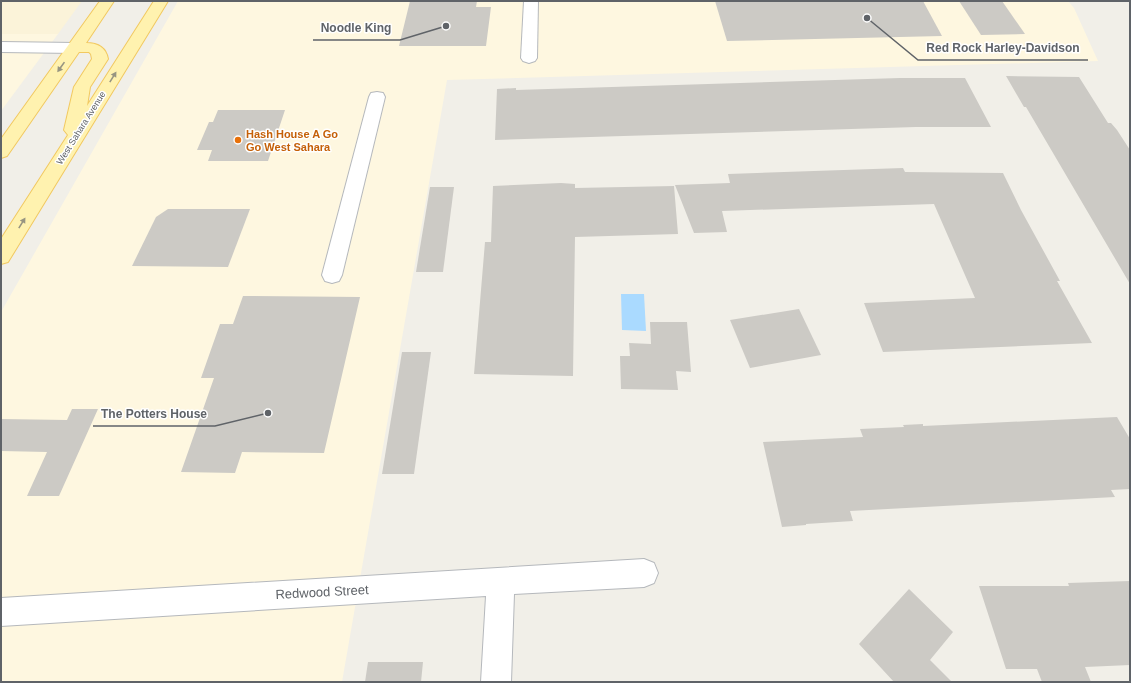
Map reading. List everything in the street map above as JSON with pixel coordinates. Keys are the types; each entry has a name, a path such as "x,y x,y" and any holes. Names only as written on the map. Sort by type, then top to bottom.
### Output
{"main road":[{"path":"1,152 107,1"},
{"name":"West Sahara Avenue","path":"1,256 161,1"},
{"path":"70,145 82,86 100,59 100,54 90,47 75,48"}],"street":[{"path":"529,58 532,1"},
{"path":"1,47 75,48"},
{"path":"332,275 377,97"},
{"name":"Redwood Street","path":"1,612 644,573"},
{"path":"496,682 501,581"}],"shaded area":[{"path":"178,1 1068,1 1074,8 1098,61 447,80 342,682 1,682 1,312"},
{"path":"1,34 58,34 1,111"}],"sand":[{"path":"1,1 82,1 58,34 1,34"}],"water":[{"path":"621,294 644,294 646,331 622,330"}],"building":[{"path":"410,1 477,1 476,7 491,7 486,46 399,46"},
{"path":"715,1 923,1 942,36 727,41"},
{"path":"959,1 1002,1 1025,34 981,35"},
{"path":"1006,76 1079,77 1108,123 1111,123 1117,130 1130,150 1130,284 1026,107 1024,107"},
{"path":"900,78 965,78 991,127 916,127 495,140 497,89 516,88 516,90"},
{"name":"Hash House A Go Go West Sahara","path":"218,110 285,110 268,161 208,161 212,150 197,150 209,122 213,122"},
{"path":"903,168 905,172 1003,173 1021,210 1060,281 1057,281 1092,343 883,352 864,303 975,298 934,204 722,211 727,232 694,233 675,185 730,183 728,174"},
{"path":"561,183 575,184 575,188 674,186 678,234 575,237 573,376 474,374 485,242 491,242 493,186"},
{"path":"430,187 454,187 443,272 416,272"},
{"path":"168,209 250,209 228,267 132,266 156,217"},
{"path":"243,296 360,297 324,453 242,452 235,473 181,472 214,378 201,378 220,324 233,324"},
{"path":"799,309 821,355 750,368 730,320"},
{"path":"650,322 687,322 691,372 676,371 678,390 621,389 620,356 630,356 629,343 651,344"},
{"path":"402,352 431,352 414,474 382,474"},
{"path":"72,409 98,409 59,496 27,496 47,452 1,451 1,419 67,420"},
{"path":"1117,417 1130,439 1130,489 1111,490 1115,497 850,511 853,521 782,527 763,442 863,437 860,429 904,427 903,425 923,424 923,426"},
{"path":"1130,581 1130,665 1085,667 1091,682 1042,682 1037,669 1006,669 979,586 1069,586 1068,583"},
{"path":"909,589 953,632 930,660 952,682 894,682 859,644"},
{"path":"368,662 423,662 421,682 365,682"}],"place":[{"name":"Red Rock Harley-Davidson","path":"867,18"},
{"name":"Noodle King","path":"446,26"},
{"name":"Hash House A Go Go West Sahara","path":"238,140"},
{"name":"The Potters House","path":"268,413"}]}
